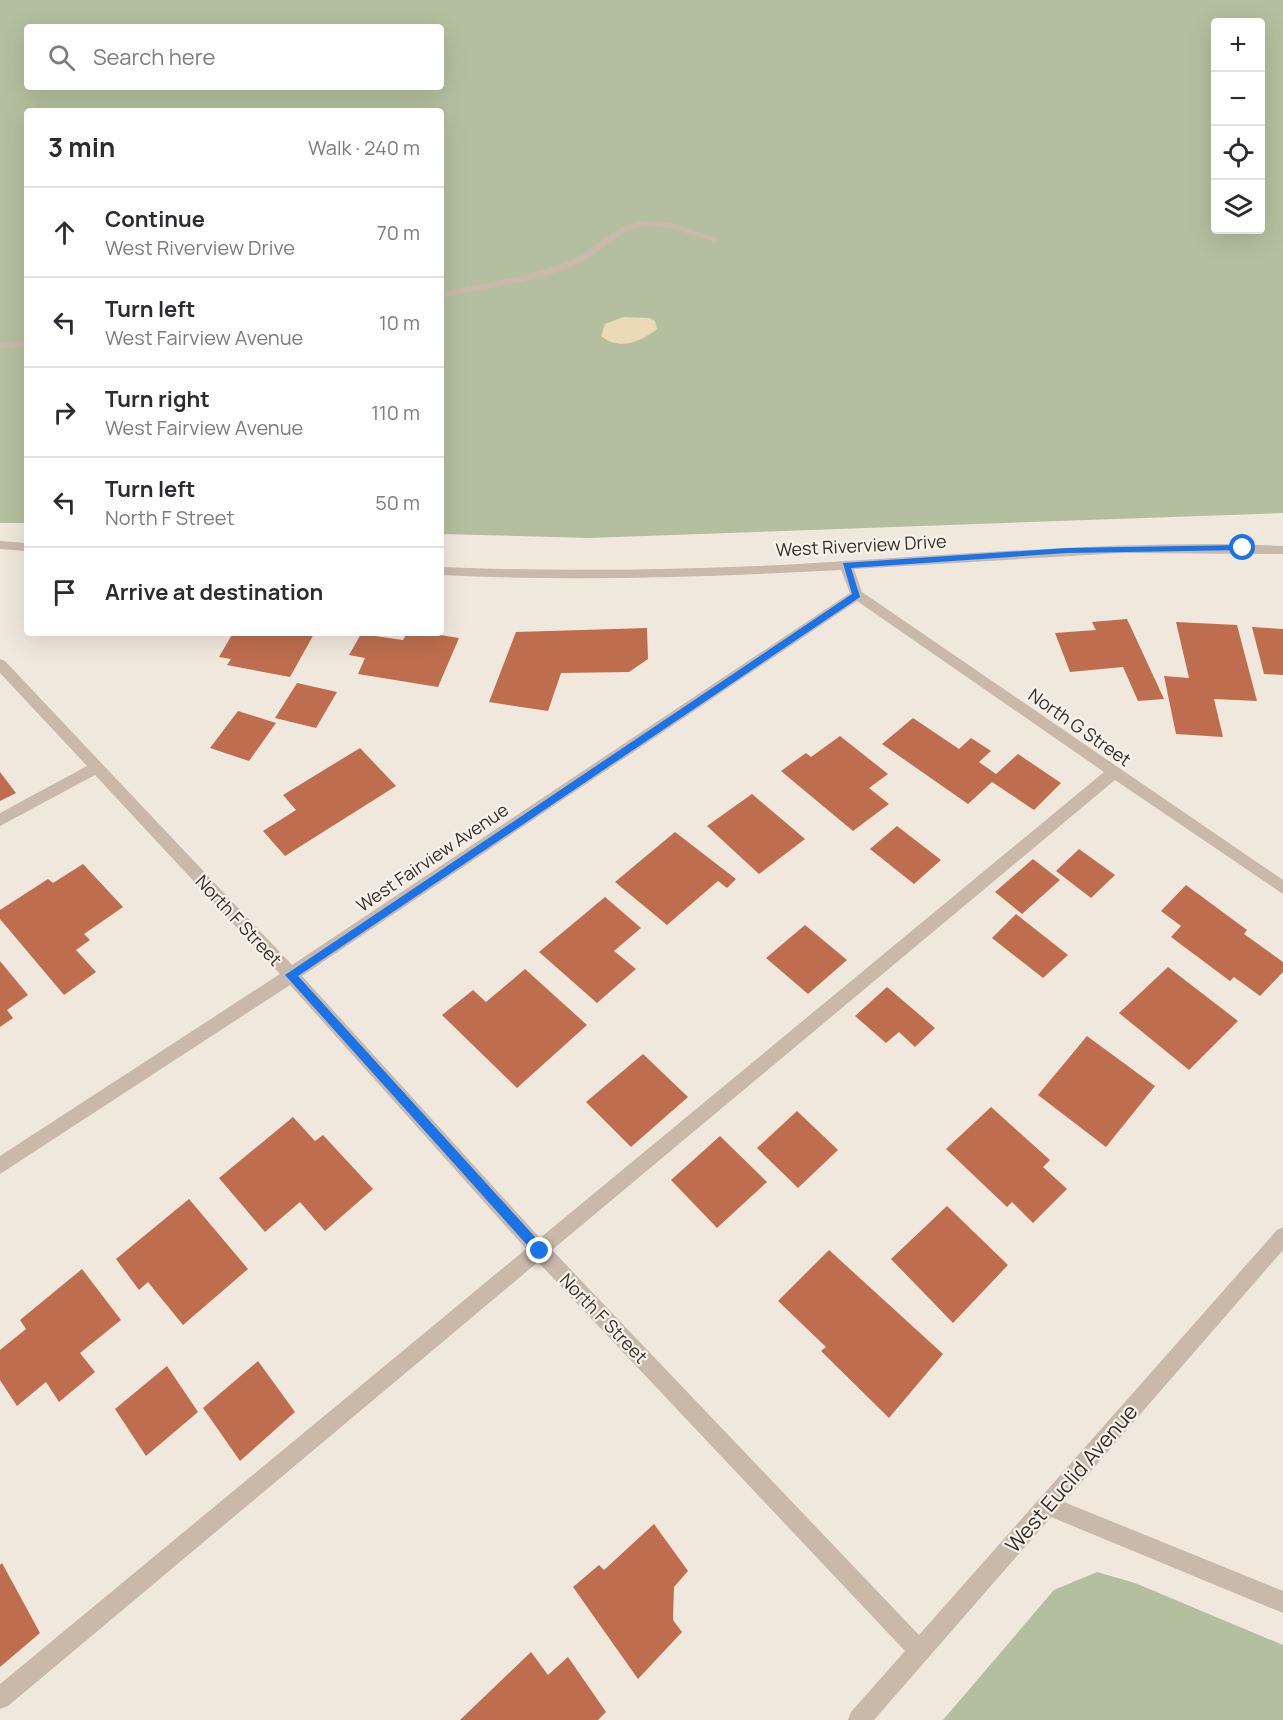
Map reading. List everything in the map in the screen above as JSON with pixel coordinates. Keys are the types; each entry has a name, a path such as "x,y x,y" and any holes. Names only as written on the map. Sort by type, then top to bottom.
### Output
{"street":[{"path":"444,294 575,262 629,227 647,225 680,228 715,239"},
{"path":"0,345 24,344"},
{"path":"0,545 24,547"},
{"name":"West Riverview Drive","path":"444,571 636,574 846,565 1067,550 1243,548 1283,550"},
{"path":"846,565 857,595"},
{"name":"North G Street","path":"857,595 1283,888"},
{"name":"West Fairview Avenue","path":"0,1166 291,975 857,595"},
{"name":"North F Street","path":"0,664 291,975 540,1251 920,1651"},
{"path":"0,820 95,768"},
{"path":"0,1698 1114,772"},
{"name":"West Euclid Avenue","path":"859,1720 1283,1236"},
{"path":"1047,1505 1283,1602"}],"green space":[{"path":"0,0 1283,0 1283,513 589,538 444,534 444,108 24,108 24,523 0,523"},
{"path":"1097,1572 1135,1583 1283,1645 1283,1720 943,1720 1054,1590"}],"sand":[{"path":"623,317 649,318 655,321 657,329 644,338 623,344 608,341 601,336 605,324"}],"building":[{"path":"1127,619 1164,699 1138,701 1123,667 1070,672 1055,633 1096,630 1092,622"},
{"path":"1176,622 1237,625 1257,701 1214,699 1223,737 1176,734 1164,676 1189,678"},
{"path":"1252,627 1283,629 1283,675 1264,674"},
{"path":"647,628 648,659 629,672 561,673 548,711 489,702 516,632"},
{"path":"231,636 313,636 290,677 227,665 231,659 219,657"},
{"path":"360,636 403,640 405,636 444,636 459,638 438,687 358,674 365,658 349,655"},
{"path":"297,683 337,692 316,728 275,718"},
{"path":"238,711 276,723 249,761 210,748"},
{"path":"913,718 959,749 971,738 991,751 979,762 996,774 1018,754 1061,783 1034,810 992,782 968,804 882,744"},
{"path":"840,736 888,774 869,788 889,804 853,831 781,771 806,753 811,757"},
{"path":"360,748 396,786 285,856 263,831 296,810 283,795"},
{"path":"0,772 16,793 0,801"},
{"path":"752,794 805,839 759,874 707,826"},
{"path":"897,826 941,860 914,884 870,849"},
{"path":"675,832 736,879 727,888 718,881 667,925 615,882"},
{"path":"1079,849 1115,875 1091,898 1056,871"},
{"path":"1033,859 1060,880 1022,914 995,892"},
{"path":"83,864 123,907 84,934 90,940 76,950 96,972 64,995 0,919 0,910 48,879 53,883"},
{"path":"1186,885 1247,930 1244,934 1283,962 1283,972 1260,996 1234,977 1230,981 1171,937 1181,926 1161,911"},
{"path":"605,897 641,928 614,951 636,969 597,1003 539,952"},
{"path":"1016,914 1068,955 1043,978 992,938"},
{"path":"805,925 847,960 808,994 766,958"},
{"path":"0,961 28,995 7,1010 13,1018 0,1027"},
{"path":"1168,967 1238,1021 1189,1070 1119,1013"},
{"path":"525,969 587,1025 517,1088 442,1015 473,990 486,1002"},
{"path":"887,987 935,1028 915,1047 899,1032 886,1043 855,1016"},
{"path":"1087,1036 1155,1086 1106,1147 1038,1095"},
{"path":"643,1054 688,1097 631,1147 586,1102"},
{"path":"991,1107 1050,1160 1043,1167 1067,1189 1033,1223 1012,1202 1007,1207 946,1149"},
{"path":"797,1111 838,1150 798,1188 757,1148"},
{"path":"293,1117 315,1141 323,1135 373,1189 325,1231 300,1202 265,1232 219,1178"},
{"path":"720,1136 767,1182 717,1228 671,1180"},
{"path":"189,1199 248,1269 183,1325 148,1282 139,1290 116,1259"},
{"path":"947,1206 1008,1265 953,1323 891,1259"},
{"path":"829,1250 943,1354 889,1418 821,1351 826,1347 778,1301"},
{"path":"82,1269 121,1320 80,1353 95,1372 59,1402 46,1382 17,1406 0,1380 0,1350 26,1329 20,1320"},
{"path":"258,1361 295,1412 240,1461 203,1408"},
{"path":"167,1366 198,1412 146,1456 115,1409"},
{"path":"654,1524 688,1571 674,1587 673,1620 682,1632 638,1679 573,1587 599,1565 604,1570"},
{"path":"2,1563 40,1633 0,1667 0,1565"},
{"path":"531,1652 548,1675 568,1657 606,1712 598,1720 460,1720"}],"route":[{"path":"540,1251 291,975 857,595 846,565 1067,550 1243,548"}]}
